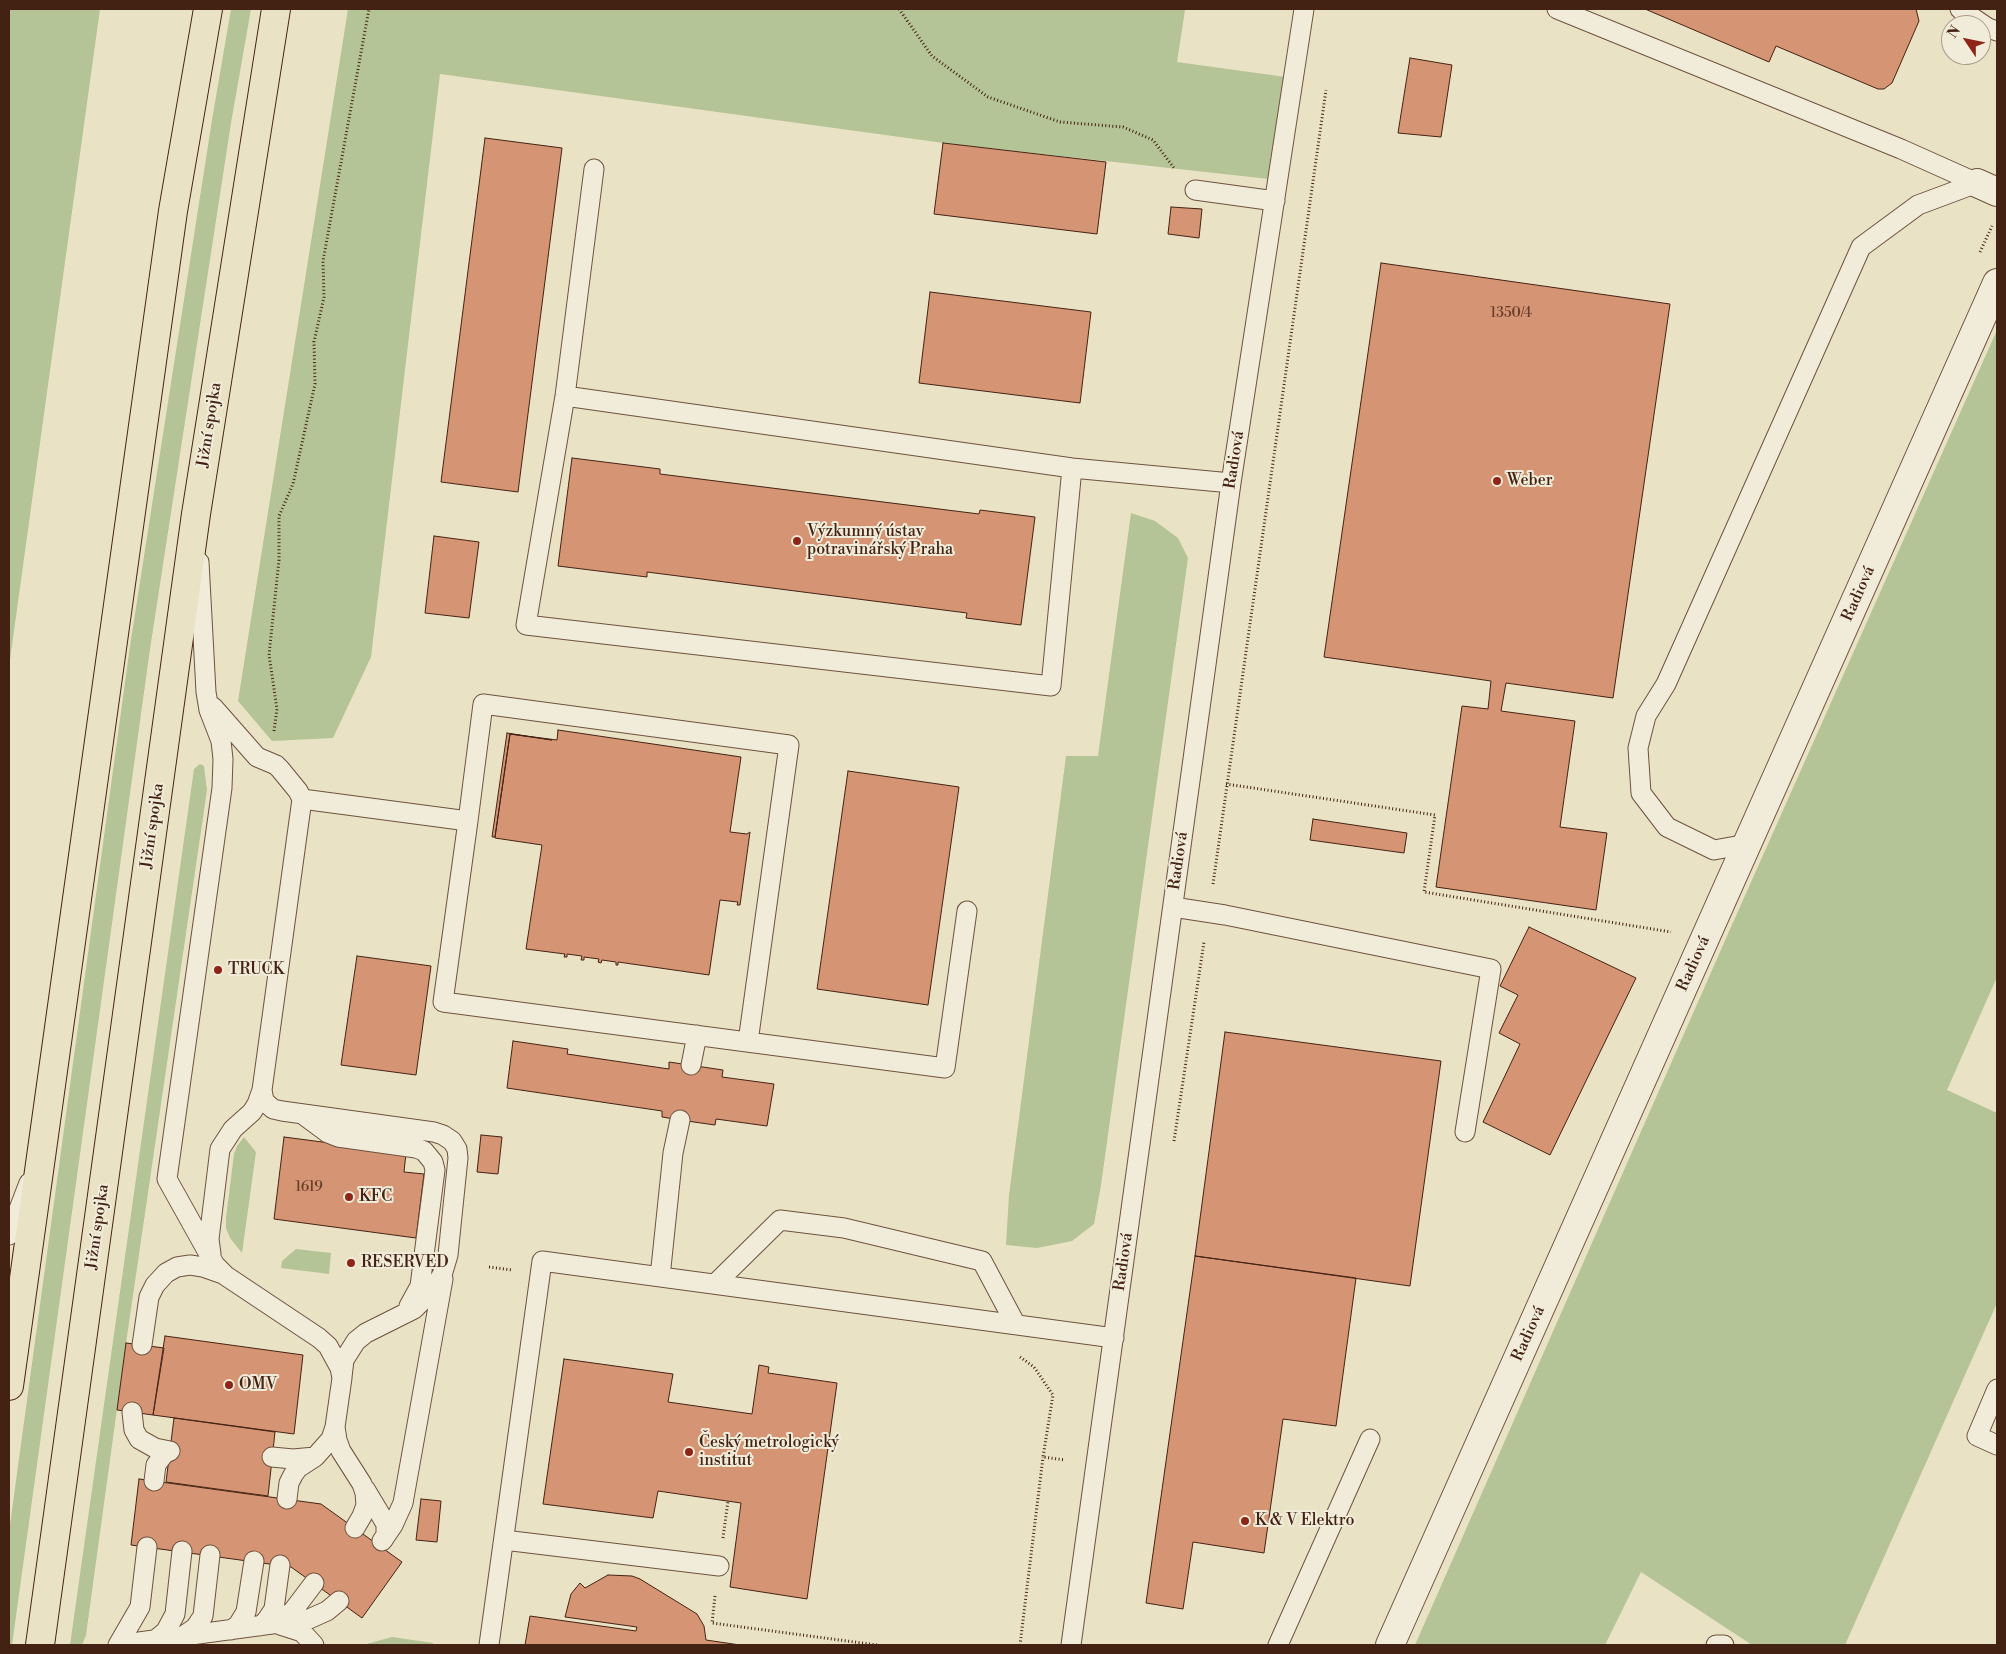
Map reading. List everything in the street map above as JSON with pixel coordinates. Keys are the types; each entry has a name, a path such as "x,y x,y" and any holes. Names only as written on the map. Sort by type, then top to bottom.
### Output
{"highway":[{"path":"9,1386 173,212 208,9"},
{"name":"Jižní spojka","path":"40,1645 196,514 276,9"}],"street":[{"name":"Radiová","path":"1390,1645 1997,283"}],"lane":[{"name":"Radiová","path":"1071,1645 1231,483 1304,9"},
{"path":"1557,9 1901,149 1987,187"},
{"path":"1960,9 1988,28 1997,31"},
{"path":"594,168 565,396 526,624 1051,686 1072,468"},
{"path":"1747,844 1714,850 1667,826 1656,813 1641,793 1638,748 1646,716 1666,684 1861,248 1918,205 1987,187"},
{"path":"1195,190 1275,201"},
{"path":"565,396 1072,468 1231,483"},
{"path":"196,514 206,692 209,710 221,741 224,759 222,788 167,1171 170,1187 221,1270 328,1346 335,1356 342,1378"},
{"path":"206,692 214,708 257,757 280,768 302,799 262,1090 252,1112 233,1129 220,1149 209,1239 210,1250 221,1270"},
{"path":"748,1042 789,745 483,704 443,1002 945,1068 967,910"},
{"path":"302,799 468,821"},
{"path":"1173,908 1225,915 1491,969 1465,1132"},
{"path":"691,1065 697,1035"},
{"path":"262,1090 264,1101 272,1109 434,1132 452,1141 457,1149 458,1158 445,1268 403,1503 394,1525 381,1544 386,1535 386,1524 341,1451 335,1428"},
{"path":"300,1113 338,1138 416,1148 424,1151 433,1162 435,1170 420,1286 411,1303 395,1319"},
{"path":"660,1277 674,1153 680,1120"},
{"path":"9,1236 42,1151"},
{"path":"715,1284 780,1220 835,1227 982,1261 1016,1324"},
{"path":"489,1645 542,1261 1114,1338"},
{"path":"142,1345 149,1297 155,1285 166,1274 177,1267 190,1265 221,1270"},
{"path":"287,1499 289,1484 298,1468 315,1457 331,1439 335,1428 344,1360 356,1341 366,1333 420,1304 433,1290 445,1268"},
{"path":"1997,1390 1977,1436 1997,1445"},
{"path":"132,1412 134,1430 140,1439 155,1448 170,1451 164,1454 156,1465 154,1480"},
{"path":"1278,1645 1370,1439"},
{"path":"272,1463 315,1457"},
{"path":"355,1528 366,1505 362,1484"},
{"path":"504,1540 719,1566"},
{"path":"118,1645 140,1607 147,1547"},
{"path":"154,1640 166,1631 175,1614 182,1551"},
{"path":"183,1636 195,1628 203,1616 210,1555"},
{"path":"231,1630 238,1625 246,1612 254,1561"},
{"path":"267,1625 266,1621 274,1608 280,1565"},
{"path":"267,1625 292,1612 314,1583"},
{"path":"131,1645 139,1642 320,1616 339,1601"},
{"path":"267,1625 287,1626 302,1632 314,1645"},
{"path":"1716,1645 1724,1645"}],"path":[{"path":"264,760 272,741 278,709 269,655 279,560 279,516 293,484 315,384 314,342 324,297 324,261 369,9"},
{"path":"899,9 932,56 988,97 1060,122 1124,127 1154,140 1175,169 1187,176 1195,190"},
{"path":"1020,1645 1043,1457"},
{"path":"728,1502 712,1623 877,1645"}],"green space":[{"path":"9,9 100,9 9,667"},
{"path":"231,9 251,9 231,123 150,649 12,1645 9,1645 9,1532 130,646"},
{"path":"348,9 1180,9 1185,10 1177,62 1293,78 1278,180 951,144 440,74 371,657 333,738 272,741 238,701"},
{"path":"1997,330 1997,977 1947,1090 1997,1113 1997,1303 1845,1645 1752,1645 1641,1572 1605,1645 1415,1645 1731,927"},
{"path":"1131,513 1155,521 1178,538 1188,558 1101,1185 1094,1224 1072,1241 1037,1248 1006,1245 1009,1195 1066,756 1098,756"},
{"path":"200,764 204,766 207,790 126,1343 86,1635 82,1645 70,1645 194,769"},
{"path":"244,1137 256,1152 242,1253 230,1238 226,1228 226,1218 234,1154"},
{"path":"296,1249 331,1253 329,1274 281,1268 282,1261"},
{"path":"392,1637 433,1643 433,1645 363,1645"}],"building":[{"path":"1645,9 1916,9 1919,21 1892,83 1884,89 1878,89 1776,46 1769,62"},
{"path":"1410,58 1452,65 1441,137 1398,133"},
{"path":"485,138 562,148 518,492 441,482"},
{"path":"943,143 1106,162 1097,234 934,214"},
{"path":"1171,207 1202,209 1199,238 1168,234"},
{"name":"Weber","path":"1381,263 1670,304 1613,698 1506,683 1501,711 1575,721 1560,827 1607,833 1596,910 1436,887 1462,706 1488,709 1491,681 1324,657"},
{"path":"930,292 1091,312 1080,403 919,383"},
{"name":"Výzkumný ústav potravinářský Praha","path":"572,458 660,469 660,474 979,514 980,510 1035,517 1021,625 966,618 967,613 647,572 647,577 558,566"},
{"path":"434,536 479,542 469,618 425,613"},
{"path":"558,730 741,757 730,832 747,834 750,832 740,905 737,905 738,902 720,900 709,975 618,962 618,965 616,965 616,962 602,960 601,963 598,962 599,959 584,957 584,960 581,960 582,956 567,954 567,957 564,957 565,954 526,949 542,845 495,838 510,734 557,740"},
{"path":"507,733 552,740 510,734 495,837 492,837"},
{"path":"848,771 959,787 928,1005 817,989"},
{"path":"1313,819 1407,833 1404,853 1310,840"},
{"path":"1529,927 1636,978 1550,1155 1483,1122 1520,1044 1499,1033 1518,995 1500,986"},
{"path":"357,956 431,966 416,1075 341,1065"},
{"path":"1225,1032 1441,1061 1410,1286 1195,1256"},
{"path":"513,1041 568,1049 567,1054 669,1069 669,1062 723,1070 722,1077 774,1084 767,1126 716,1119 715,1125 680,1120 662,1117 662,1111 507,1088"},
{"path":"481,1135 502,1137 498,1174 477,1172"},
{"name":"KFC","path":"284,1137 406,1153 404,1172 424,1174 416,1238 274,1219"},
{"path":"1195,1256 1356,1278 1336,1426 1283,1419 1264,1553 1193,1542 1183,1609 1146,1603"},
{"name":"OMV","path":"165,1336 303,1355 294,1434 153,1415"},
{"path":"126,1343 164,1348 153,1415 117,1410"},
{"name":"Český metrologický institut","path":"564,1359 673,1374 668,1402 752,1414 759,1365 769,1367 768,1373 837,1383 807,1599 730,1587 741,1503 658,1491 653,1518 543,1504"},
{"path":"174,1418 275,1432 268,1496 166,1482"},
{"path":"139,1479 321,1504 402,1562 362,1618 291,1567 131,1545"},
{"path":"421,1499 441,1501 437,1542 416,1540"},
{"path":"608,1575 632,1576 640,1579 697,1614 704,1626 706,1640 740,1645 525,1645 530,1616 636,1631 637,1627 565,1617 571,1594 580,1583 585,1588"}],"place":[{"name":"Weber","path":"1497,481"},
{"name":"Výzkumný ústav potravinářský Praha","path":"797,541"},
{"name":"TRUCK","path":"218,970"},
{"name":"KFC","path":"349,1197"},
{"name":"RESERVED","path":"351,1263"},
{"name":"OMV","path":"229,1385"},
{"name":"Český metrologický institut","path":"689,1452"},
{"name":"K & V Elektro","path":"1245,1521"}]}
